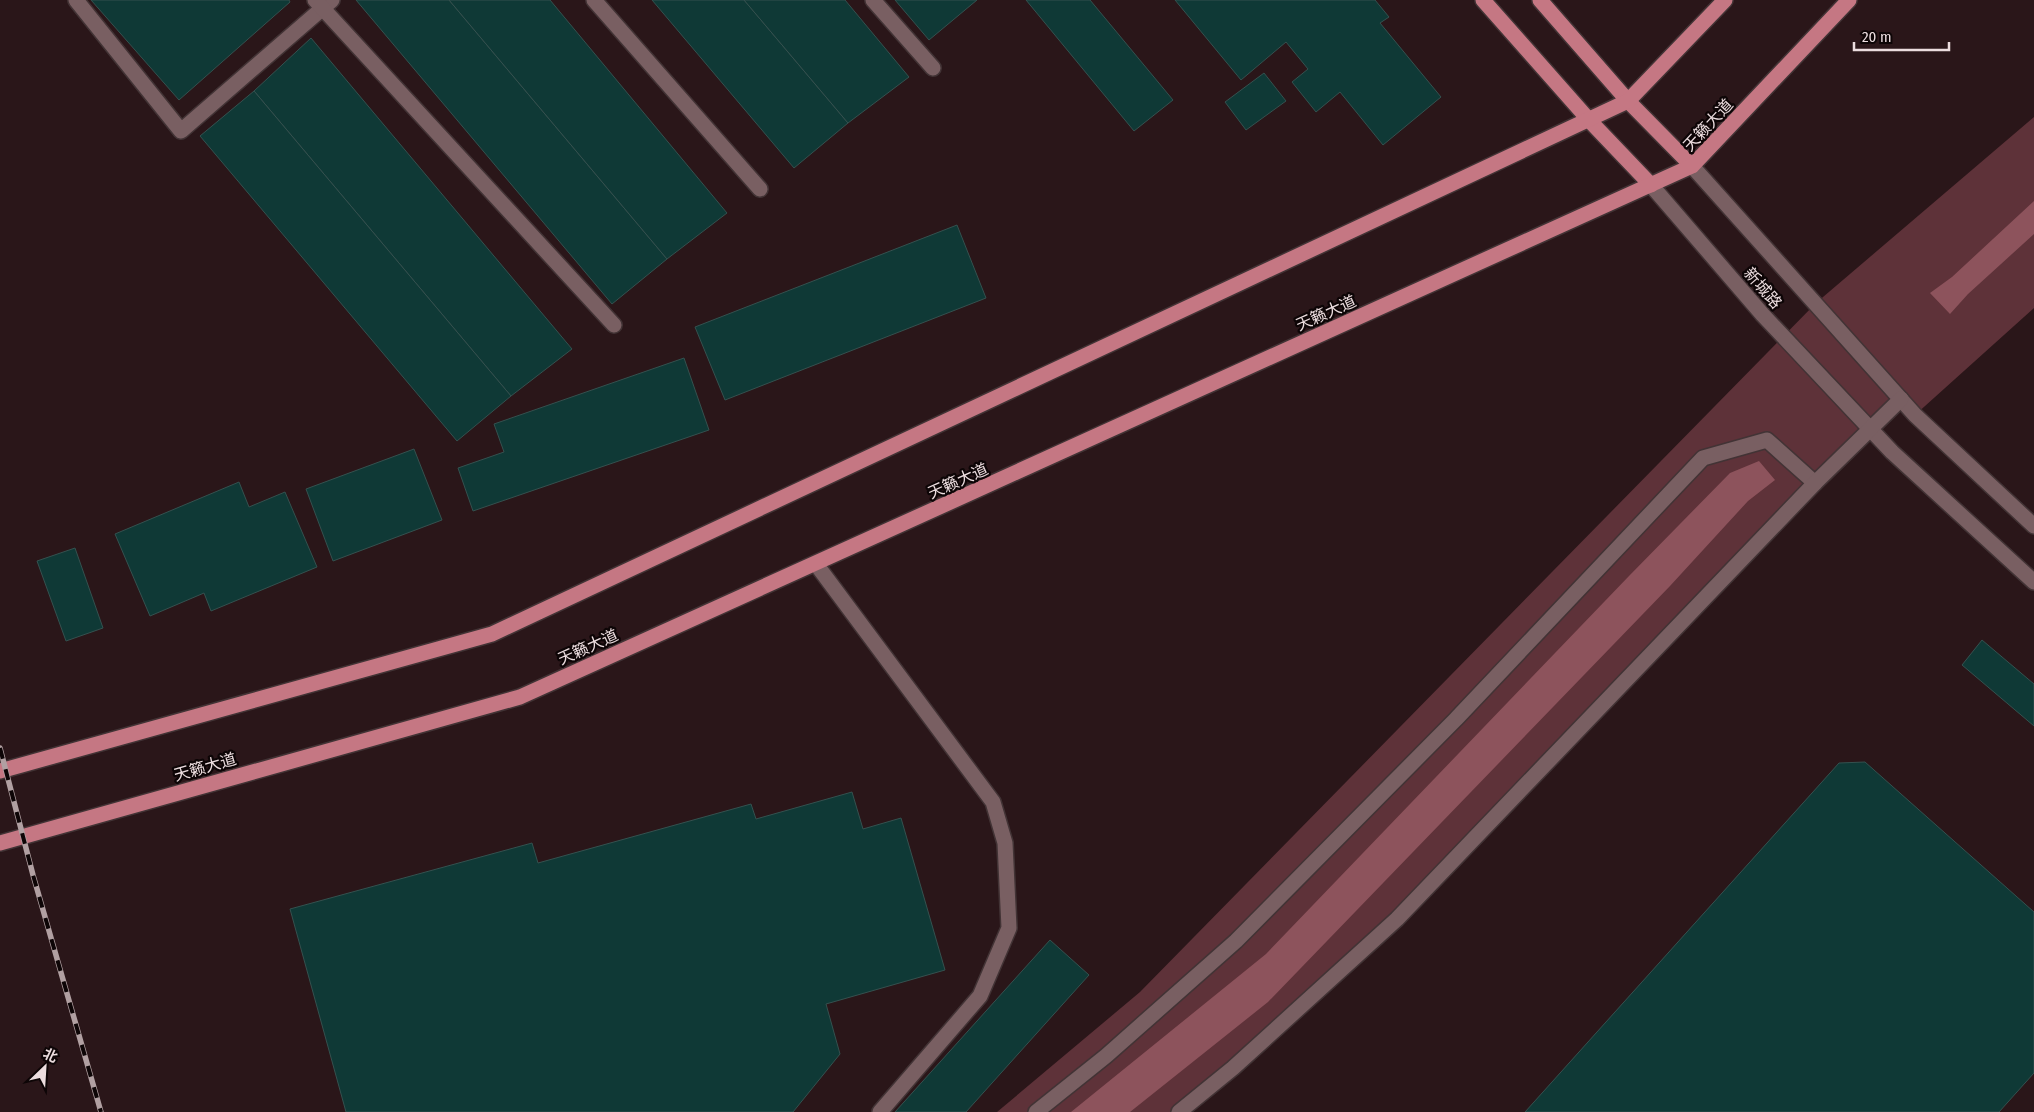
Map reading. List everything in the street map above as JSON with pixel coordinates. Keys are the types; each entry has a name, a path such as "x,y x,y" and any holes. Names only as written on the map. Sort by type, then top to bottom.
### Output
{"main road":[{"name":"新城路","path":"1483,0 1589,120 1651,185"},
{"name":"新城路","path":"1540,0 1628,101 1692,166"},
{"path":"0,771 492,634 1628,101 1725,0"},
{"name":"天籁大道","path":"0,843 520,697 1651,185 1692,166 1849,0"}],"street":[{"path":"76,0 181,131 323,3 614,325"},
{"path":"594,0 760,189"},
{"path":"874,0 933,68"},
{"name":"新城路","path":"1692,166 1915,415 2034,526"},
{"name":"新城路","path":"1651,185 1762,314 1892,452 2034,582"},
{"path":"1179,1112 1233,1068 1397,919 1815,483 1901,399"},
{"path":"1036,1112 1106,1056 1236,941 1456,719 1704,458 1766,440 1815,483"},
{"path":"816,564 993,802 1005,843 1010,928 980,996 880,1112"}],"shaded area":[{"path":"2034,117 2034,308 1915,415 1901,400 1397,919 1179,1112 997,1112 1140,992 1816,303"},
{"path":"2034,201 2034,234 1968,294 1950,314 1930,293 1952,277"},
{"path":"1759,461 1775,480 1748,501 1670,586 1268,1002 1130,1112 1071,1112 1266,954 1730,473"}],"building":[{"path":"91,0 289,0 290,2 179,100"},
{"path":"356,0 449,0 667,259 612,304"},
{"path":"449,0 550,0 727,213 667,259"},
{"path":"652,0 744,0 848,123 794,168"},
{"path":"744,0 845,0 909,77 848,123"},
{"path":"895,0 977,0 929,40"},
{"path":"1026,0 1090,0 1173,100 1134,131"},
{"path":"1175,0 1375,0 1389,17 1380,23 1441,97 1383,145 1340,92 1316,112 1292,82 1308,69 1286,42 1241,80"},
{"path":"311,38 572,349 511,396 254,91"},
{"path":"1264,73 1286,101 1246,130 1225,102"},
{"path":"254,91 511,396 457,441 200,136"},
{"path":"957,225 986,298 725,400 695,327"},
{"path":"684,358 709,430 473,511 458,468 504,452 494,424"},
{"path":"414,449 442,520 333,561 306,489"},
{"path":"239,482 249,507 285,492 317,567 211,611 204,593 150,616 115,534"},
{"path":"75,548 103,628 66,641 37,561"},
{"path":"1982,640 2034,684 2034,726 1962,665"},
{"path":"1865,762 2034,912 2034,1073 1999,1112 1525,1112 1839,763"},
{"path":"852,792 863,829 901,818 945,970 826,1004 840,1054 793,1112 346,1112 290,909 532,843 538,863 751,804 756,819"},
{"path":"1050,940 1089,975 966,1112 895,1112"}],"railway":[{"path":"0,748 33,875 101,1112"}]}
